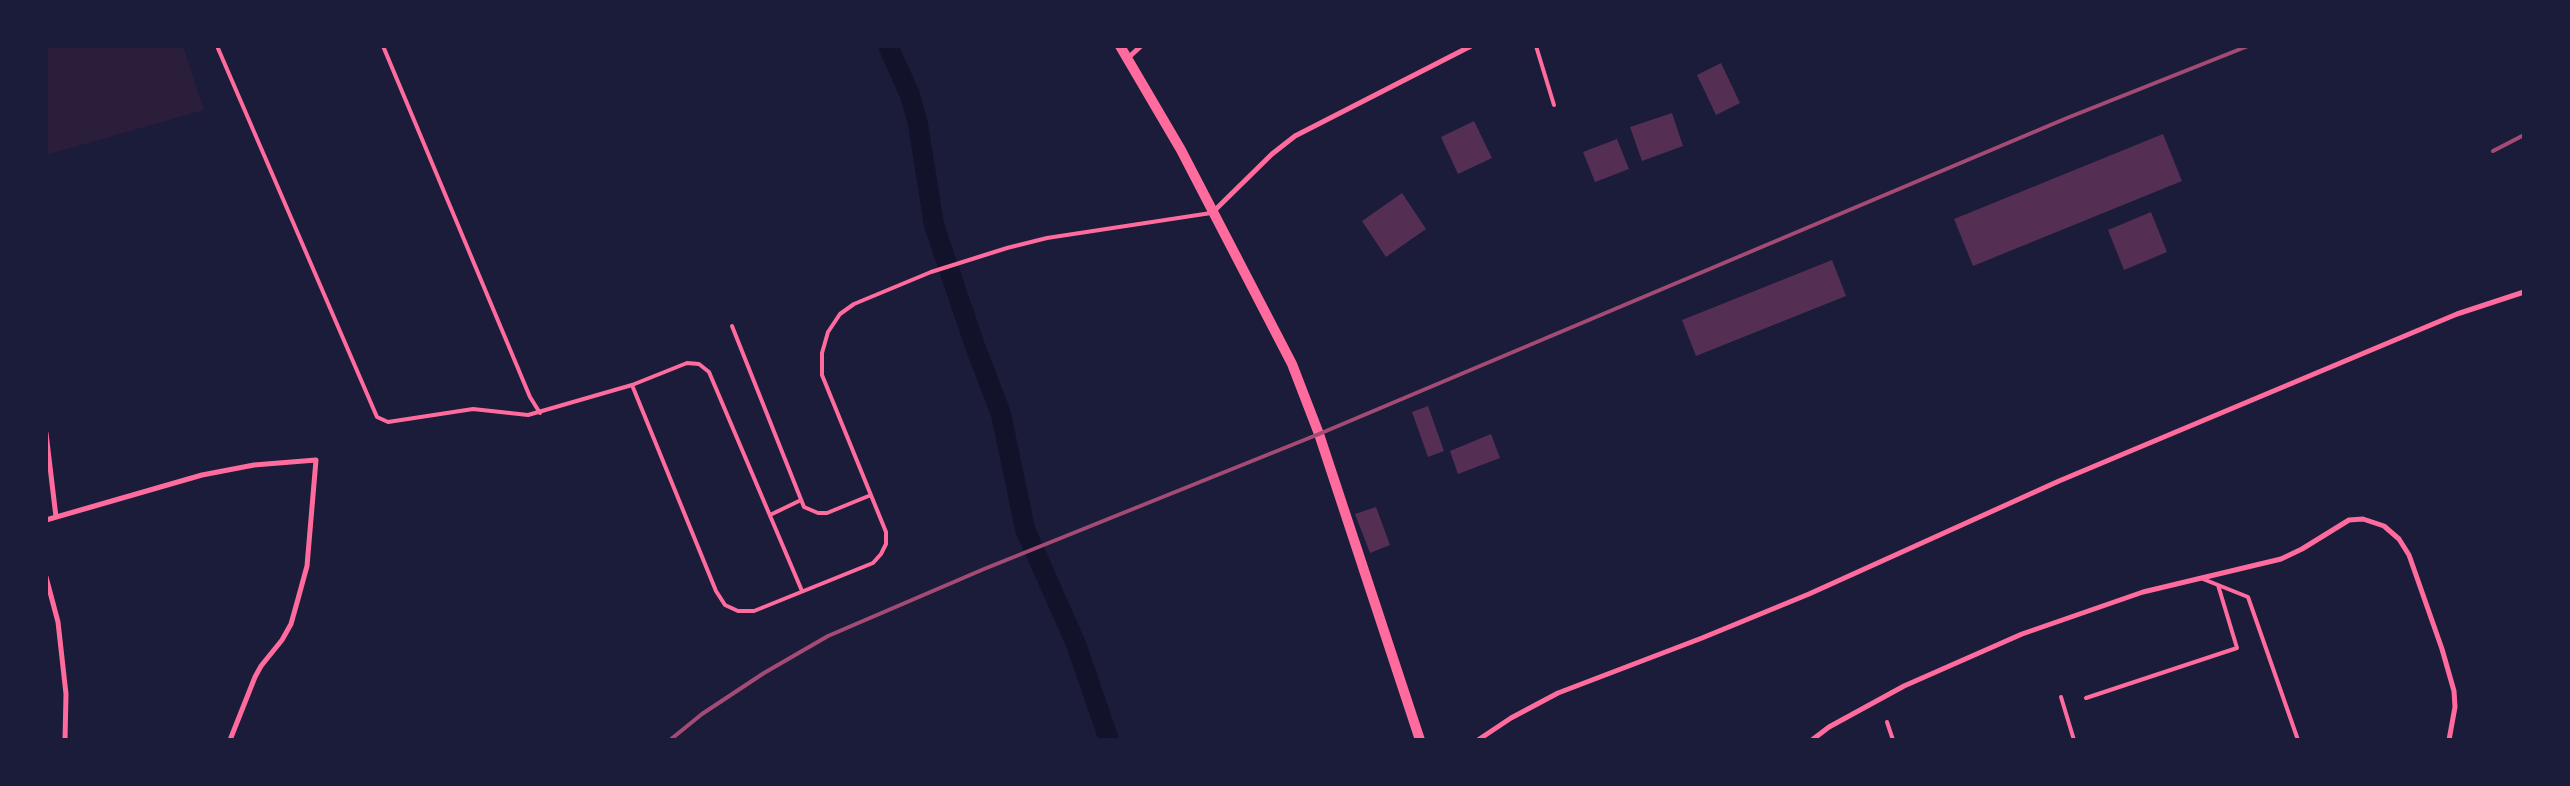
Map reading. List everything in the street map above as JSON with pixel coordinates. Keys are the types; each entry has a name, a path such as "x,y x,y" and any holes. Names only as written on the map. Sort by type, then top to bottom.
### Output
{"main road":[{"path":"1120,46 1181,150 1292,364 1319,434 1420,740"}],"street":[{"path":"1128,58 1141,46"},
{"path":"1212,212 1272,154 1294,136 1471,46"},
{"path":"1478,740 1511,718 1558,694 1800,598 2059,481 2457,314 2524,292"},
{"path":"46,433 56,517"},
{"path":"46,520 202,475 254,465 316,460 307,566 298,599 286,632 255,678 230,740"},
{"path":"1812,740 1829,727 1904,686 2022,634 2143,592 2281,559 2302,550 2349,520 2363,519 2384,526 2399,539 2408,554 2442,649 2454,692 2455,707 2449,740"},
{"path":"46,577 58,622 66,694 65,740"}],"lane":[{"path":"217,46 377,417 388,422 473,408 514,415 540,413 602,392 632,385 687,363 699,364 705,367 712,379 802,591"},
{"path":"383,46 530,397 540,413"},
{"path":"1536,46 1554,105"},
{"path":"632,385 720,599 731,608 747,612 873,563 881,554 886,544 886,532 822,375 822,352 828,332 840,314 854,304 931,272 1047,238 1212,212"},
{"path":"732,326 800,501 809,510 827,513 871,495"},
{"path":"770,514 800,501"},
{"path":"2203,579 2248,596 2298,740"},
{"path":"2086,698 2237,648 2218,585"},
{"path":"2061,698 2074,740"},
{"path":"1887,722 1893,740"}],"shaded area":[{"path":"46,46 183,46 204,110 46,155"}],"building":[{"path":"1721,63 1740,103 1716,115 1697,75"},
{"path":"1672,113 1683,146 1642,161 1630,127"},
{"path":"1474,121 1492,158 1458,174 1441,137"},
{"path":"2163,134 2182,181 1973,266 1954,219"},
{"path":"1617,139 1629,169 1595,182 1583,152"},
{"path":"1402,193 1426,229 1386,257 1362,221"},
{"path":"2151,212 2167,252 2124,270 2108,230"},
{"path":"1832,260 1846,296 1696,356 1682,320"},
{"path":"1428,406 1444,451 1428,457 1412,412"},
{"path":"1491,434 1500,458 1458,474 1450,451"},
{"path":"1376,507 1390,545 1370,553 1355,514"}],"waterway":[{"path":"888,46 910,95 918,124 934,225 975,346 1001,414 1025,529 1076,644 1109,740"}],"railway":[{"path":"670,740 702,714 764,673 828,636 984,569 1319,434 2067,118 2248,46"},
{"path":"2493,151 2524,135"}]}
